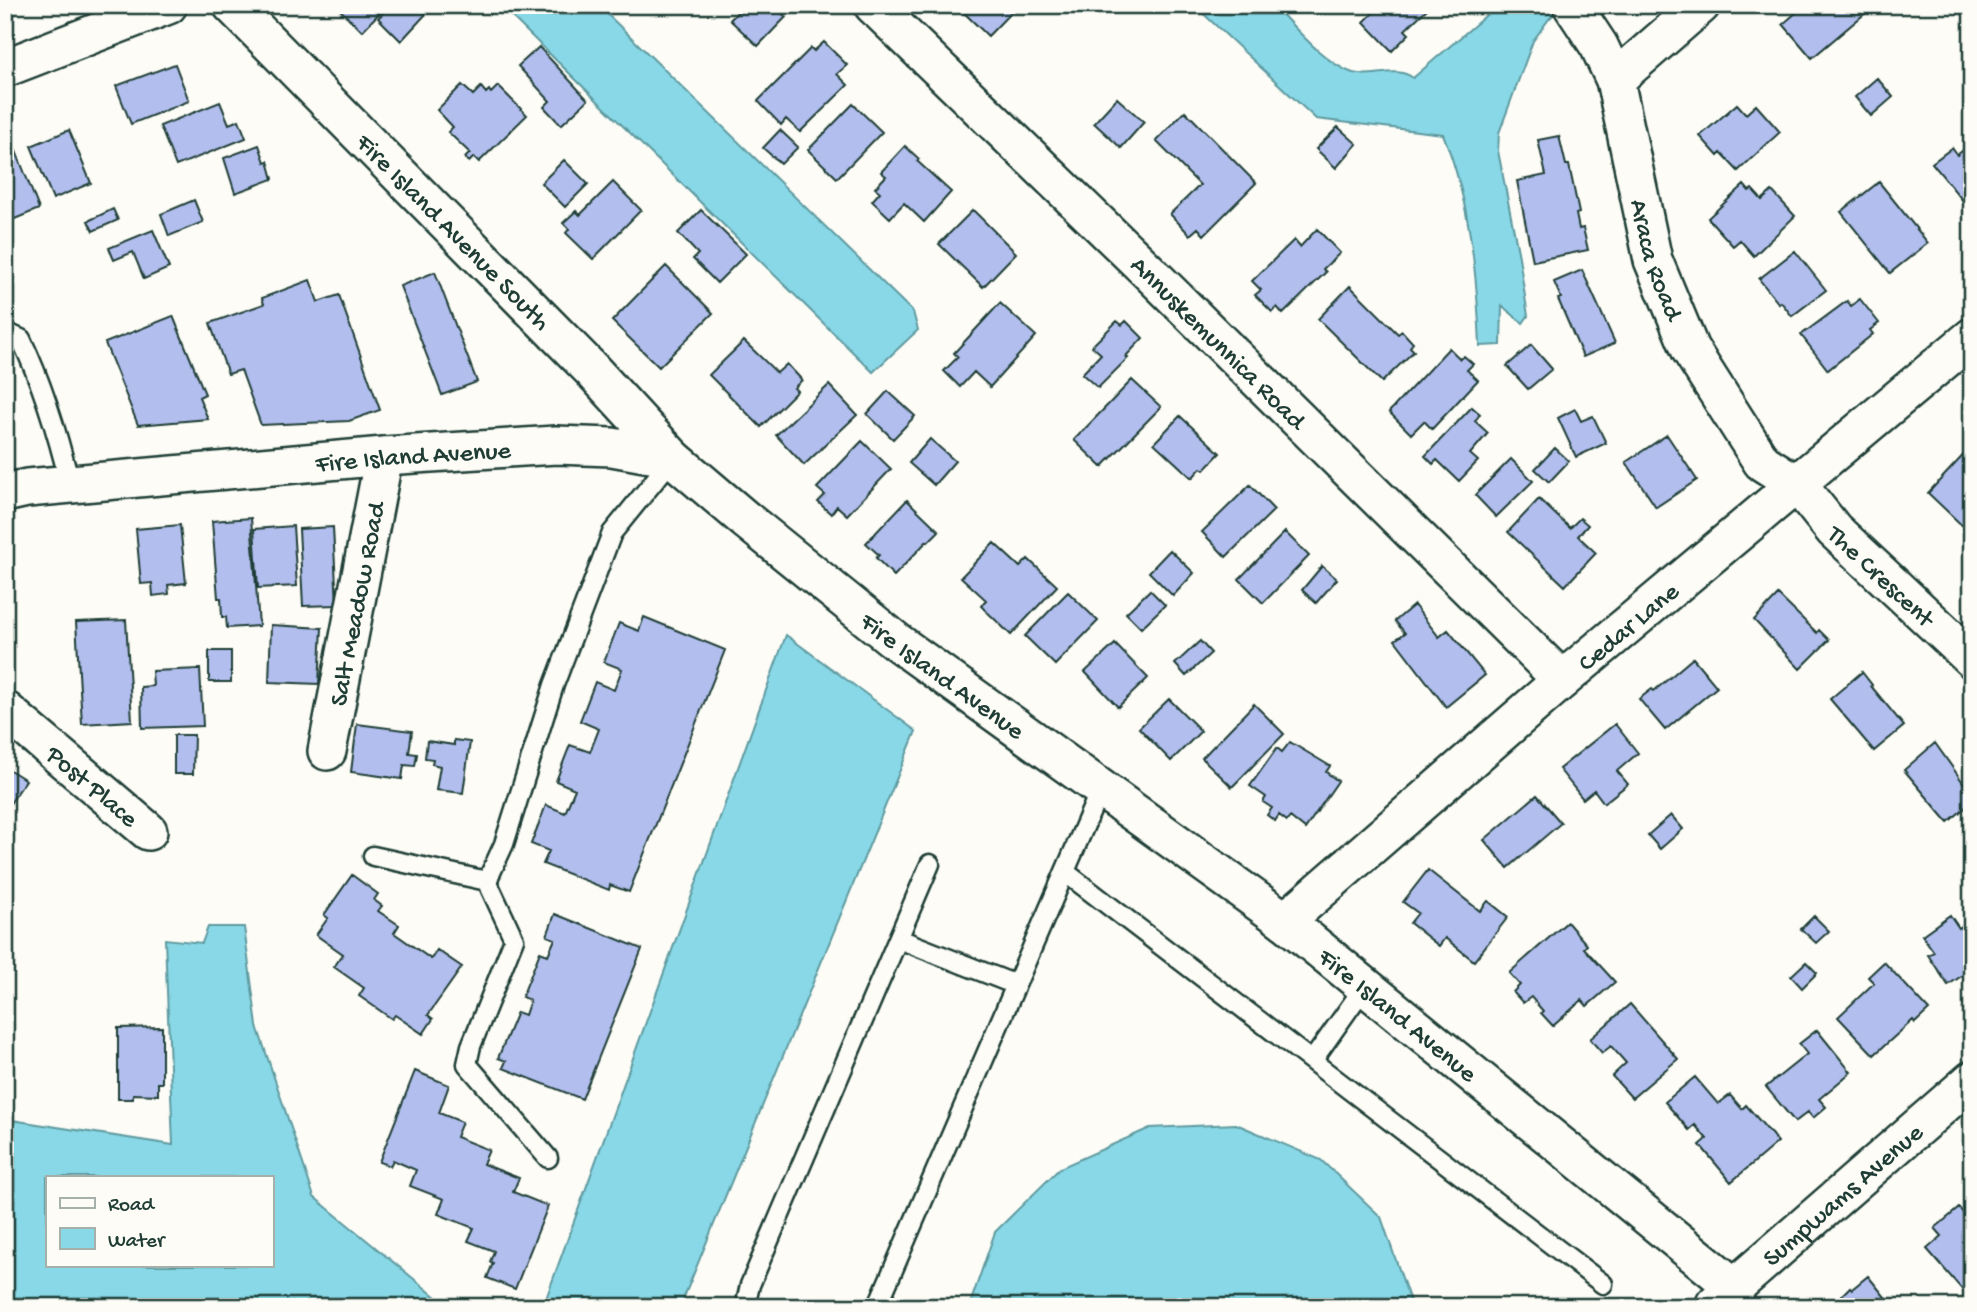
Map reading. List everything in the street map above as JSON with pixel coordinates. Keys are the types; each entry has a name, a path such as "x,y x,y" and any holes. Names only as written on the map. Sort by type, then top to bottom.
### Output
{"street":[{"path":"5,68 167,5"},
{"name":"Fire Island Avenue South","path":"232,5 592,370 673,458"},
{"name":"Annuskemunnica Road","path":"873,5 1562,680"},
{"path":"1615,80 1701,5"},
{"name":"Araca Road","path":"1574,8 1599,46 1615,80 1653,260 1690,349 1762,462 1798,485"},
{"name":"Cedar Lane","path":"1285,921 1562,680 1972,337"},
{"name":"Fire Island Avenue","path":"5,494 27,488 383,456 556,445 612,447 673,458 897,642 1285,921 1365,986 1727,1300"},
{"name":"Salt Meadow Road","path":"327,751 383,456"},
{"name":"The Crescent","path":"1798,485 1834,530 1972,659"},
{"name":"Post Place","path":"5,710 148,831"},
{"name":"Sumpwams Avenue","path":"1727,1300 1972,1080"}],"lane":[{"path":"5,332 21,339 31,360 42,387 70,485"},
{"path":"548,1158 467,1064 471,1046 514,939 487,881 504,844 554,685 612,533 673,458"},
{"path":"877,1307 1101,788"},
{"path":"373,856 487,881"},
{"path":"745,1307 750,1285 930,864"},
{"path":"1065,872 1603,1284"},
{"path":"899,939 1016,985"},
{"path":"1312,1061 1365,986"}],"water":[{"path":"500,5 598,5 913,312 918,330 873,372"},
{"path":"1194,5 1273,5 1310,44 1342,68 1360,74 1392,72 1413,78 1498,5 1563,5 1533,41 1499,133 1498,151 1528,316 1523,323 1502,306 1501,345 1480,346 1477,292 1466,211 1443,134 1316,119"},
{"path":"786,635 916,731 680,1307 543,1307"},
{"path":"208,927 244,927 257,1026 314,1197 448,1307 5,1307 5,1119 173,1145 165,939 202,943"},
{"path":"1236,1124 1321,1160 1381,1217 1412,1307 969,1307 995,1232 1060,1168 1150,1128"}],"building":[{"path":"335,5 387,5 362,31"},
{"path":"391,5 417,5 426,14 401,41 378,18"},
{"path":"744,5 773,5 786,17 758,46 730,20"},
{"path":"956,5 1018,5 988,36"},
{"path":"1377,5 1431,5 1405,30 1409,34 1392,51 1364,22 1379,7"},
{"path":"1805,5 1875,5 1812,58 1783,24"},
{"path":"824,42 847,65 837,74 848,85 800,132 786,119 781,125 758,101 811,48 814,51"},
{"path":"539,47 588,100 561,125 544,107 550,101 518,66"},
{"path":"175,64 189,101 131,124 116,86"},
{"path":"1877,78 1893,97 1871,116 1855,97"},
{"path":"462,85 473,95 481,87 486,93 489,90 491,93 498,86 527,115 479,162 474,157 469,162 465,158 470,153 448,132 453,127 437,110"},
{"path":"1117,98 1144,122 1121,148 1094,123"},
{"path":"220,102 229,124 239,120 246,138 176,166 160,126"},
{"path":"853,104 882,132 837,178 808,150"},
{"path":"1737,104 1746,114 1756,105 1780,132 1738,171 1721,153 1718,156 1700,136"},
{"path":"1185,111 1256,183 1204,235 1198,228 1190,235 1170,214 1200,185 1156,141"},
{"path":"1338,127 1357,144 1336,168 1316,149"},
{"path":"69,130 91,183 53,199 31,146"},
{"path":"780,130 798,147 781,164 763,148"},
{"path":"1559,136 1566,165 1569,165 1579,213 1576,214 1579,229 1583,228 1588,250 1533,261 1517,181 1546,175 1538,140"},
{"path":"1972,143 1972,212 1932,163 1952,148 1957,155"},
{"path":"259,145 265,162 268,161 273,179 235,193 224,158"},
{"path":"14,146 39,209 5,223 5,149"},
{"path":"905,146 919,159 917,161 951,192 924,222 904,203 890,218 872,201 880,192 875,188 886,176 881,172"},
{"path":"564,160 588,184 565,207 541,183"},
{"path":"613,182 641,210 593,259 566,233 569,229 563,223 576,211 580,215"},
{"path":"1879,182 1928,243 1890,273 1841,212"},
{"path":"1744,185 1762,200 1772,191 1795,216 1754,256 1740,240 1733,246 1708,218"},
{"path":"194,200 203,222 169,236 161,214"},
{"path":"113,209 118,220 93,231 88,221"},
{"path":"701,210 746,254 717,283 693,259 698,254 678,233"},
{"path":"973,210 1016,253 983,287 939,244"},
{"path":"1317,229 1340,253 1323,269 1326,272 1283,314 1277,307 1272,312 1255,295 1261,290 1252,281 1294,240 1300,247"},
{"path":"153,230 169,268 144,279 133,252 114,260 109,248"},
{"path":"1795,251 1826,290 1792,316 1759,279"},
{"path":"666,266 713,313 659,367 612,321"},
{"path":"1582,270 1615,343 1583,357 1558,299 1561,298 1554,282"},
{"path":"435,272 477,382 442,395 400,286"},
{"path":"310,280 318,302 339,295 380,410 349,421 261,425 241,370 228,374 210,323 264,304 262,298"},
{"path":"1350,286 1398,334 1402,331 1413,343 1410,347 1414,351 1382,382 1318,319"},
{"path":"1860,299 1879,323 1870,330 1873,334 1828,370 1801,335 1847,301 1851,306"},
{"path":"1000,303 1036,336 990,387 974,372 960,387 944,371 958,357 954,353"},
{"path":"173,316 205,394 199,397 208,419 138,425 105,343"},
{"path":"1117,321 1122,325 1126,321 1143,338 1126,356 1128,358 1098,388 1082,374 1101,354 1092,346"},
{"path":"744,341 777,373 787,364 802,380 794,388 797,391 761,427 709,375"},
{"path":"1531,345 1552,369 1528,389 1507,366"},
{"path":"1449,348 1460,359 1464,356 1473,364 1467,370 1478,380 1432,429 1424,421 1411,434 1389,412"},
{"path":"1132,380 1161,407 1102,467 1074,440"},
{"path":"5,382 13,412 5,414"},
{"path":"829,385 857,415 804,465 776,435"},
{"path":"888,391 915,416 893,439 867,414"},
{"path":"1472,407 1480,414 1475,421 1488,433 1470,454 1478,461 1459,481 1437,460 1433,464 1425,456"},
{"path":"1575,409 1581,421 1593,416 1606,443 1576,457 1558,418"},
{"path":"1180,416 1220,453 1192,478 1154,443"},
{"path":"1667,435 1697,480 1656,507 1626,462"},
{"path":"930,439 955,461 934,485 909,463"},
{"path":"862,441 891,469 847,515 837,506 831,514 818,502 825,495 817,488"},
{"path":"1555,448 1569,461 1549,482 1535,469"},
{"path":"1970,448 1972,449 1972,535 1928,493"},
{"path":"1511,459 1533,481 1496,517 1475,495"},
{"path":"1250,485 1274,510 1226,557 1202,532"},
{"path":"1539,499 1570,528 1580,518 1588,525 1578,536 1596,553 1565,586 1508,532"},
{"path":"907,500 939,531 894,576 876,558 879,555 866,543"},
{"path":"251,518 259,626 227,628 226,617 222,617 221,598 218,598 212,521"},
{"path":"180,525 186,583 168,585 169,594 153,596 152,583 141,584 136,529"},
{"path":"293,526 297,586 258,588 254,529"},
{"path":"333,527 337,605 303,606 299,529"},
{"path":"1285,532 1309,556 1263,603 1239,579"},
{"path":"994,543 1020,567 1028,559 1057,586 1011,635 981,606 986,600 961,577"},
{"path":"1170,550 1194,573 1173,596 1149,572"},
{"path":"1322,566 1337,579 1316,603 1302,590"},
{"path":"1150,590 1165,605 1141,628 1126,613"},
{"path":"1068,592 1098,621 1055,665 1025,636"},
{"path":"1778,595 1817,633 1819,630 1829,640 1800,669 1754,620"},
{"path":"1414,605 1439,637 1448,630 1485,675 1446,707 1395,640 1405,633 1395,621"},
{"path":"644,617 725,650 629,892 610,885 609,890 543,864 549,851 531,844 546,805 565,813 575,789 556,781 570,745 590,752 599,729 580,721 595,682 614,690 622,669 604,662 619,623 639,631"},
{"path":"126,620 132,721 82,724 76,622"},
{"path":"271,625 322,628 319,684 269,682"},
{"path":"1200,641 1211,653 1186,676 1175,664"},
{"path":"1115,644 1148,678 1118,707 1085,672"},
{"path":"209,651 231,651 231,682 209,682"},
{"path":"1693,658 1717,687 1665,730 1639,699 1652,689 1654,691"},
{"path":"200,669 203,726 142,728 141,687 153,686 152,671"},
{"path":"1862,672 1904,726 1874,751 1830,699"},
{"path":"1169,699 1201,731 1171,761 1139,728"},
{"path":"1254,704 1284,734 1232,787 1202,758"},
{"path":"357,724 412,731 409,753 417,754 415,766 404,765 402,779 351,772"},
{"path":"1615,724 1638,753 1617,771 1628,784 1604,803 1594,790 1583,799 1559,769"},
{"path":"174,735 194,735 193,774 174,774"},
{"path":"454,740 470,742 463,793 436,790 440,766 432,764 433,759 425,758 427,741 454,745"},
{"path":"1290,742 1330,766 1326,772 1338,781 1305,829 1290,817 1287,821 1279,815 1275,821 1267,815 1272,808 1263,802 1266,797 1250,786 1277,748 1282,752"},
{"path":"1935,743 1972,795 1972,802 1948,822 1904,770"},
{"path":"5,767 26,780 5,811"},
{"path":"1537,795 1561,823 1508,868 1484,840"},
{"path":"1671,815 1683,829 1660,849 1648,835"},
{"path":"1428,870 1480,911 1488,901 1508,917 1474,961 1445,938 1439,946 1410,923 1418,913 1403,902"},
{"path":"352,875 378,894 374,900 382,906 378,911 399,925 394,933 431,959 437,950 462,967 428,1015 433,1019 423,1034 395,1015 392,1019 359,996 364,988 334,967 343,954 316,935 328,918 324,915"},
{"path":"555,914 642,949 582,1099 503,1068 506,1061 498,1058 517,1012 525,1015 530,1000 522,997 540,952 548,955 555,939 547,936"},
{"path":"1950,915 1959,928 1972,919 1972,969 1948,985 1928,955 1934,952 1922,935"},
{"path":"1814,916 1829,931 1816,943 1801,929"},
{"path":"1567,922 1587,945 1584,948 1615,982 1587,1006 1582,1000 1553,1026 1531,997 1523,1003 1513,992 1520,985 1509,973"},
{"path":"1806,962 1817,973 1802,988 1791,976"},
{"path":"1884,962 1929,1010 1915,1023 1913,1020 1874,1055 1838,1017 1874,983 1868,977"},
{"path":"1630,1004 1678,1059 1632,1098 1612,1076 1626,1063 1611,1046 1602,1053 1590,1039"},
{"path":"162,1027 162,1083 158,1083 158,1095 133,1094 133,1099 118,1099 118,1028"},
{"path":"1817,1030 1851,1072 1819,1099 1826,1107 1813,1118 1808,1112 1795,1122 1766,1087 1807,1054 1799,1044"},
{"path":"415,1071 449,1085 439,1113 462,1122 456,1137 489,1150 483,1164 519,1178 513,1192 548,1206 515,1289 487,1278 494,1251 468,1241 474,1228 438,1214 444,1199 410,1186 416,1170 393,1160 390,1166 379,1162"},
{"path":"1695,1077 1718,1104 1730,1095 1742,1109 1746,1105 1778,1142 1731,1182 1700,1145 1707,1139 1695,1125 1689,1130 1665,1102"},
{"path":"1959,1208 1972,1223 1972,1289 1966,1294 1927,1249 1942,1236 1935,1228"},
{"path":"1868,1276 1893,1307 1830,1307 1850,1287 1852,1289"}]}
